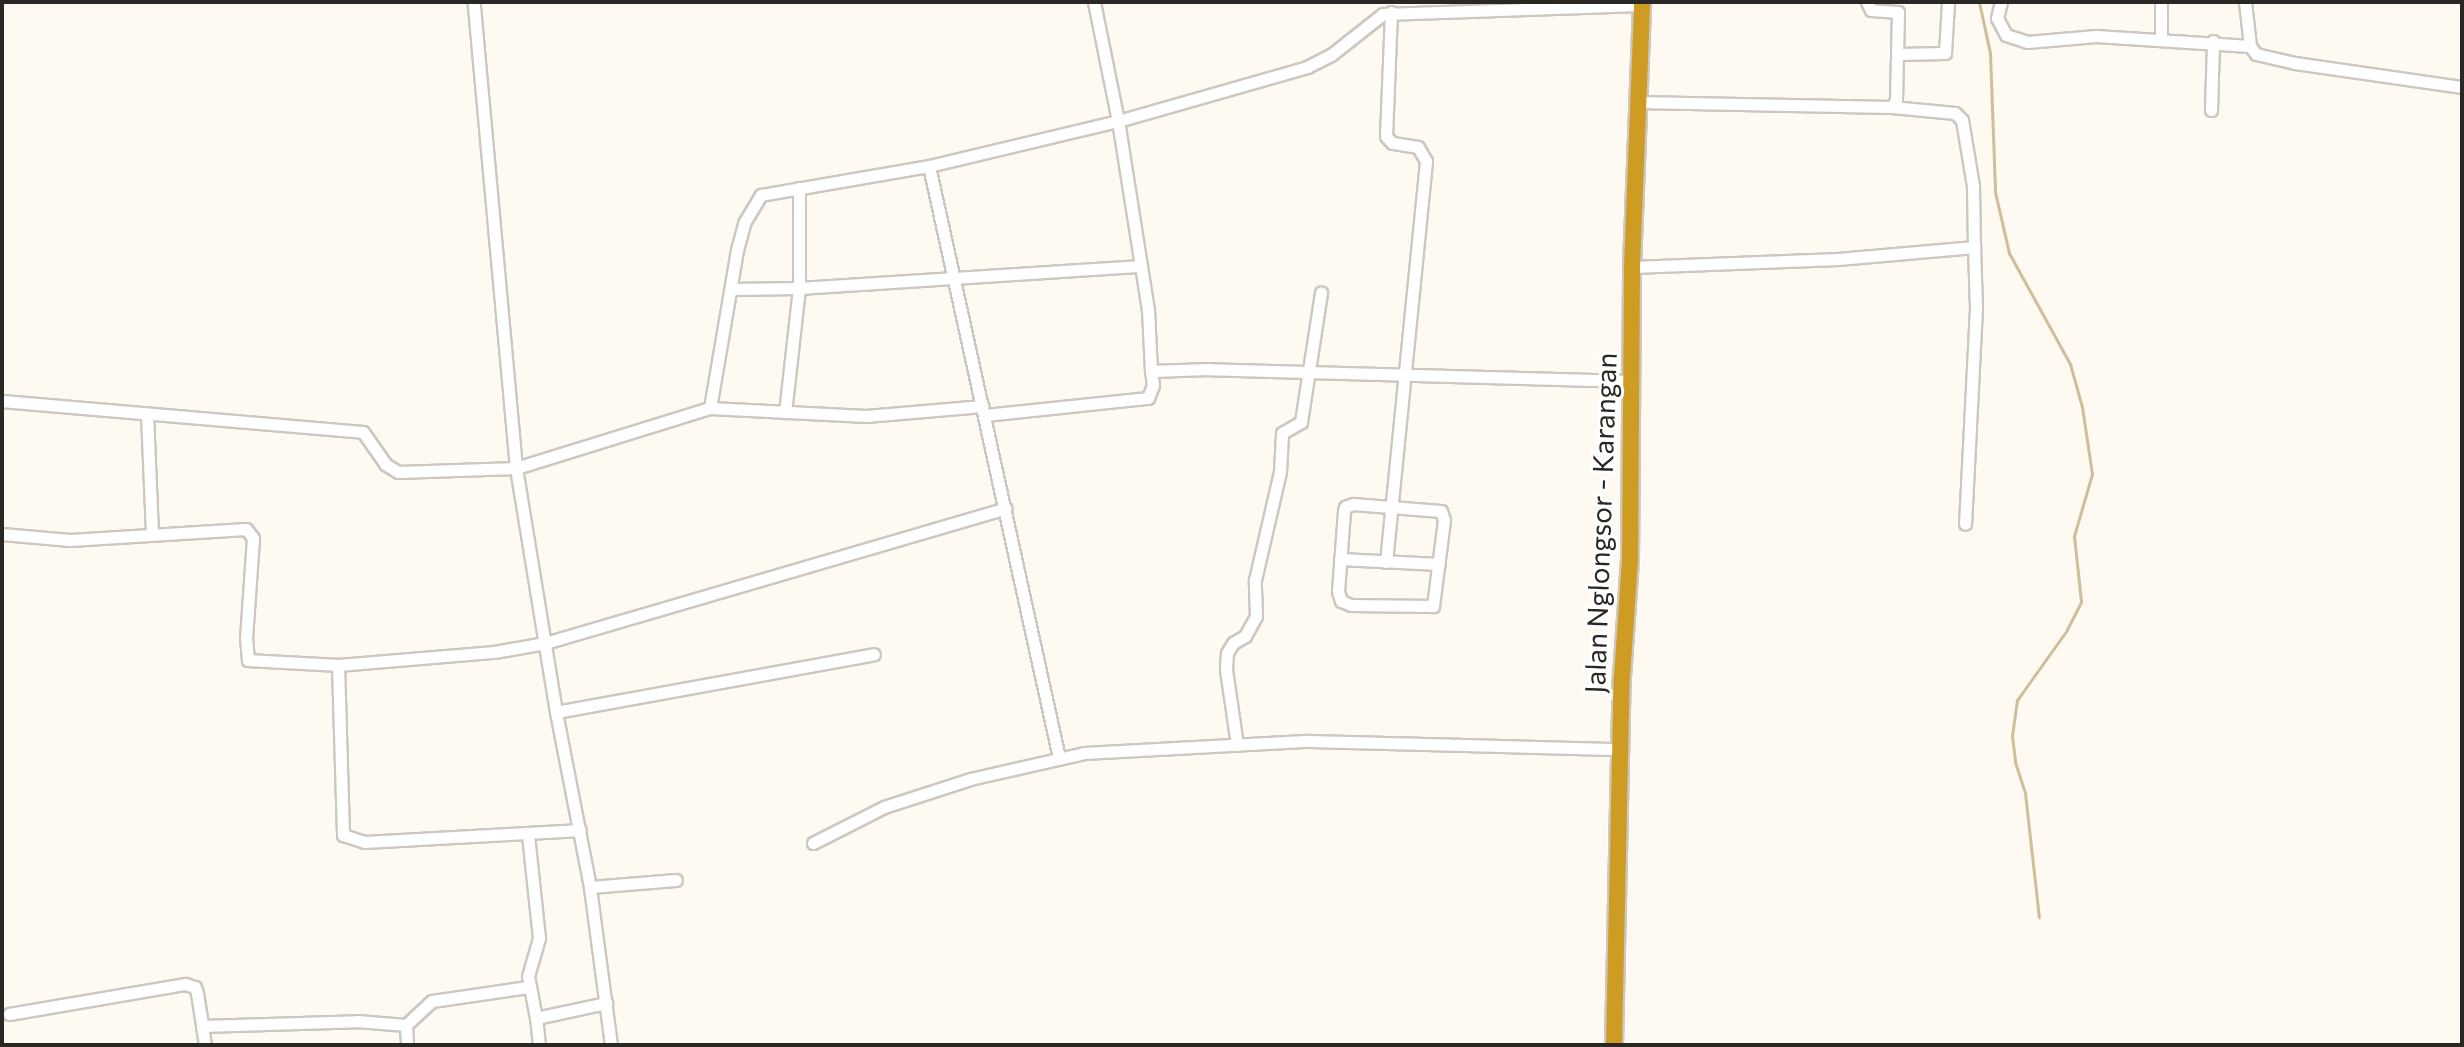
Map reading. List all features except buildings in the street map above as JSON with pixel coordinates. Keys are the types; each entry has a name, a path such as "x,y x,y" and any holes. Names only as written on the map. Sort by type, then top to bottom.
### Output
{"highway":[{"name":"Jalan Nglongsor - Karangan","path":"1614,1045 1620,749 1630,561 1632,267 1642,3"}],"street":[{"path":"474,2 516,468 556,712 590,887 611,1045"},
{"path":"2,401 363,432 385,464 398,472 516,468 710,408 866,416 1148,398 1153,385 1141,266 1118,121 1094,2"},
{"path":"1867,2 1871,10 1898,12 1898,54 1892,107"},
{"path":"1898,54 1945,53 1948,2"},
{"path":"2001,2 1997,18 2006,35 2017,40 2161,37 2250,46"},
{"path":"2161,2 2161,37"},
{"path":"2245,2 2250,46 2256,54 2295,63 2462,87"},
{"path":"710,408 737,250 752,205 761,195 929,166 1118,121 1307,67 1350,42 1368,22 1391,12 1464,5 1642,3"},
{"path":"1386,562 1426,161 1418,147 1392,143 1386,136 1391,12"},
{"path":"2211,110 2213,41"},
{"path":"1638,102 1892,107 1955,113 1962,120 1973,186 1976,308 1965,524"},
{"path":"929,166 1059,758"},
{"path":"785,412 799,288 799,188"},
{"path":"1632,267 1838,259 1974,247"},
{"path":"731,289 799,288 1141,266"},
{"path":"1237,745 1226,670 1227,653 1233,643 1245,636 1256,616 1255,580 1280,472 1282,433 1301,422 1321,293"},
{"path":"1151,371 1630,381"},
{"path":"147,414 152,535"},
{"path":"1391,505 1441,511 1444,520 1433,606 1351,605 1339,597 1345,507 1391,505"},
{"path":"2,534 70,540 238,529 251,533 245,652 248,660 338,665 494,652 545,643 1006,508"},
{"path":"1340,559 1439,564"},
{"path":"556,712 874,654"},
{"path":"338,665 343,835 365,842 580,830"},
{"path":"813,843 884,807 970,779 1084,753 1309,741 1620,749"},
{"path":"528,835 539,938 528,987 539,1045"},
{"path":"590,887 676,880"},
{"path":"9,1014 185,984 195,987 197,993 205,1045"},
{"path":"202,1026 357,1021 406,1025 432,1001 528,987"},
{"path":"536,1018 606,1003"},
{"path":"406,1025 407,1045"}],"waterway":[{"path":"1979,2 1990,53 1995,192 2009,253 2070,364 2082,407 2092,474 2074,536 2081,602 2067,630 2017,700 2012,736 2015,762 2025,793 2039,917"}]}
